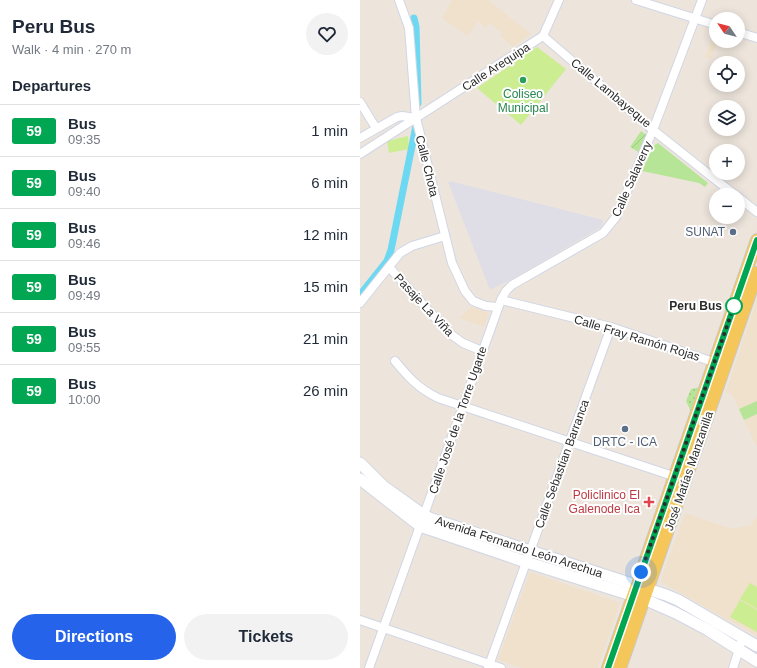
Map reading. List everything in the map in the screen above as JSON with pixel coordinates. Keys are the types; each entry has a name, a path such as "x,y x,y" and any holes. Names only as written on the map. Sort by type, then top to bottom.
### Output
{"main road":[{"name":"José Matías Manzanilla","path":"608,668 640,592 720,364 757,240"},
{"name":"José Matías Manzanilla","path":"720,364 757,274"},
{"name":"Avenida Fernando León Arechua","path":"360,463 422,521"},
{"name":"Avenida Fernando León Arechua","path":"360,479 422,521 528,557 640,592"},
{"name":"José Matías Manzanilla","path":"620,668 640,592"},
{"path":"640,592 678,600 744,637 757,646"},
{"path":"640,592 708,630 757,662"}],"street":[{"name":"Calle Chota","path":"399,0 409,28 416,118 452,263 465,291 478,304 500,303"},
{"name":"Calle Arequipa","path":"360,154 543,36 559,0"},
{"path":"636,0 709,24"},
{"name":"Calle Salaverry","path":"500,303 506,291 512,285 603,232 616,217 653,130 702,0"},
{"path":"745,34 757,38"},
{"name":"Calle Lambayeque","path":"543,36 653,130 726,188"},
{"path":"360,102 376,128"},
{"path":"360,138 397,117 402,116 416,118"},
{"path":"745,203 757,212"},
{"path":"360,303 395,258 405,249 445,236"},
{"name":"Pasaje La Viña","path":"388,267 449,333 463,343 482,351"},
{"name":"Calle Fray Ramón Rojas","path":"500,303 611,327 720,364"},
{"name":"Calle José de la Torre Ugarte","path":"369,668 500,303"},
{"name":"Calle Sebastian Barranca","path":"489,666 611,327"},
{"path":"395,361 411,381 438,398 680,478"},
{"path":"360,620 489,666 501,668"},
{"path":"733,668 744,637"}],"shaded area":[{"path":"452,0 488,0 531,34 513,47 500,36 502,33 489,23 485,28 479,21 467,36 442,18"},
{"path":"709,47 715,48 712,56 709,56 709,58 705,57"},
{"path":"453,181 603,220 601,227 512,279 490,290 448,182"},
{"path":"757,299 757,447 732,395 726,392"},
{"path":"472,307 489,313 484,327 459,318"},
{"path":"685,513 732,529 751,525 757,516 757,636 661,582"},
{"path":"530,572 620,603 598,668 522,668 498,660"}],"green space":[{"name":"Coliseo Municipal","path":"537,47 566,69 521,125 477,88"},
{"path":"641,131 648,136 642,154 630,147"},
{"path":"408,136 409,149 389,153 387,141"},
{"path":"658,143 708,183 705,187 699,183 642,171 653,146"},
{"path":"701,387 692,414 686,401 691,389"},
{"path":"757,401 757,414 744,420 739,409"},
{"path":"750,583 757,587 757,609 740,599"},
{"path":"740,600 757,610 757,632 730,617"}],"waterway":[{"path":"414,18 416,27 418,103"},
{"path":"360,295 387,261 391,250 417,121"}],"bus line":[{"name":"59","path":"608,668 757,240"}],"place":[{"name":"Coliseo Municipal","path":"523,80"},
{"name":"SUNAT","path":"733,232"},
{"name":"Peru Bus","path":"734,306"},
{"name":"DRTC - ICA","path":"625,429"},
{"name":"Policlinico El Galenode Ica","path":"649,502"}],"route":[{"path":"641,572 734,306"}]}
